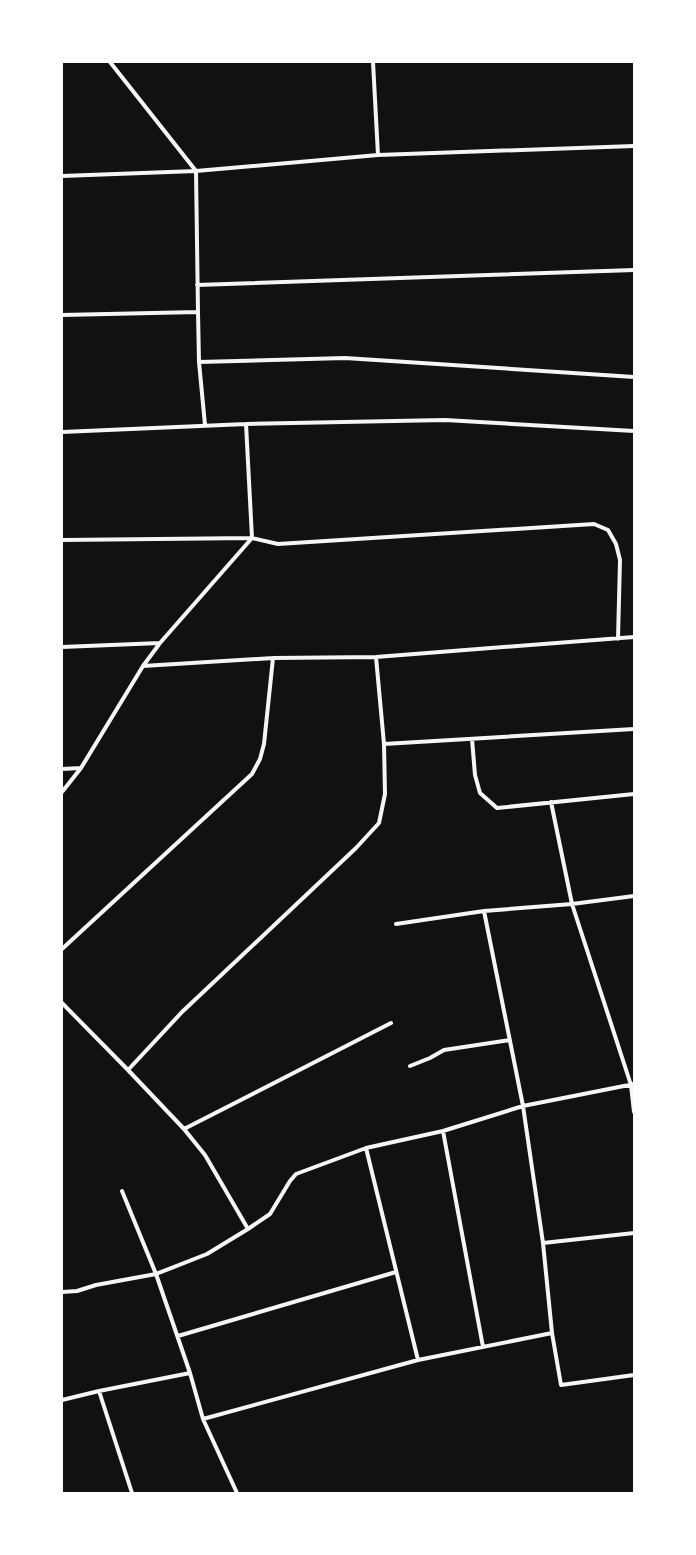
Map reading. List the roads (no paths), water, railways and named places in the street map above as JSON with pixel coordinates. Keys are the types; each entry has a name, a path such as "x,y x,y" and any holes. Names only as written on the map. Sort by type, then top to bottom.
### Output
{"street":[{"path":"110,62 196,171 199,362 205,425"},
{"path":"373,62 378,155"},
{"path":"62,176 196,171 378,155 634,146"},
{"path":"197,285 634,270"},
{"path":"62,315 198,312"},
{"path":"199,362 344,358 634,377"},
{"path":"62,432 205,425 445,420 634,431"},
{"path":"62,792 81,768 143,666 160,643 252,538 246,424"},
{"path":"62,540 252,538 278,544 594,524 608,530 616,544 620,560 618,639"},
{"path":"143,666 273,658 376,657 634,637"},
{"path":"62,647 160,643"},
{"path":"128,1070 182,1012 356,848 379,823 385,794 384,744 376,657"},
{"path":"62,949 252,774 260,759 264,744 273,658"},
{"path":"384,744 634,729"},
{"path":"472,739 475,775 480,793 497,808 634,794"},
{"path":"62,769 81,768"},
{"path":"551,802 572,904 633,1084 634,1112"},
{"path":"396,924 484,911 572,904 634,896"},
{"path":"484,911 523,1106 543,1243 552,1333 561,1385 634,1374"},
{"path":"62,1003 184,1129 205,1155 248,1229"},
{"path":"184,1129 391,1023"},
{"path":"410,1066 430,1058 444,1050 510,1040"},
{"path":"62,1292 77,1291 96,1285 156,1274 207,1254 270,1214 290,1181 296,1174 366,1148 443,1131 523,1106 633,1084"},
{"path":"443,1131 483,1347"},
{"path":"366,1148 418,1360"},
{"path":"122,1191 156,1274 178,1336 203,1418 237,1493"},
{"path":"543,1243 634,1233"},
{"path":"178,1336 396,1272"},
{"path":"203,1418 418,1360 552,1333"},
{"path":"62,1400 190,1373"},
{"path":"99,1391 132,1493"}]}
